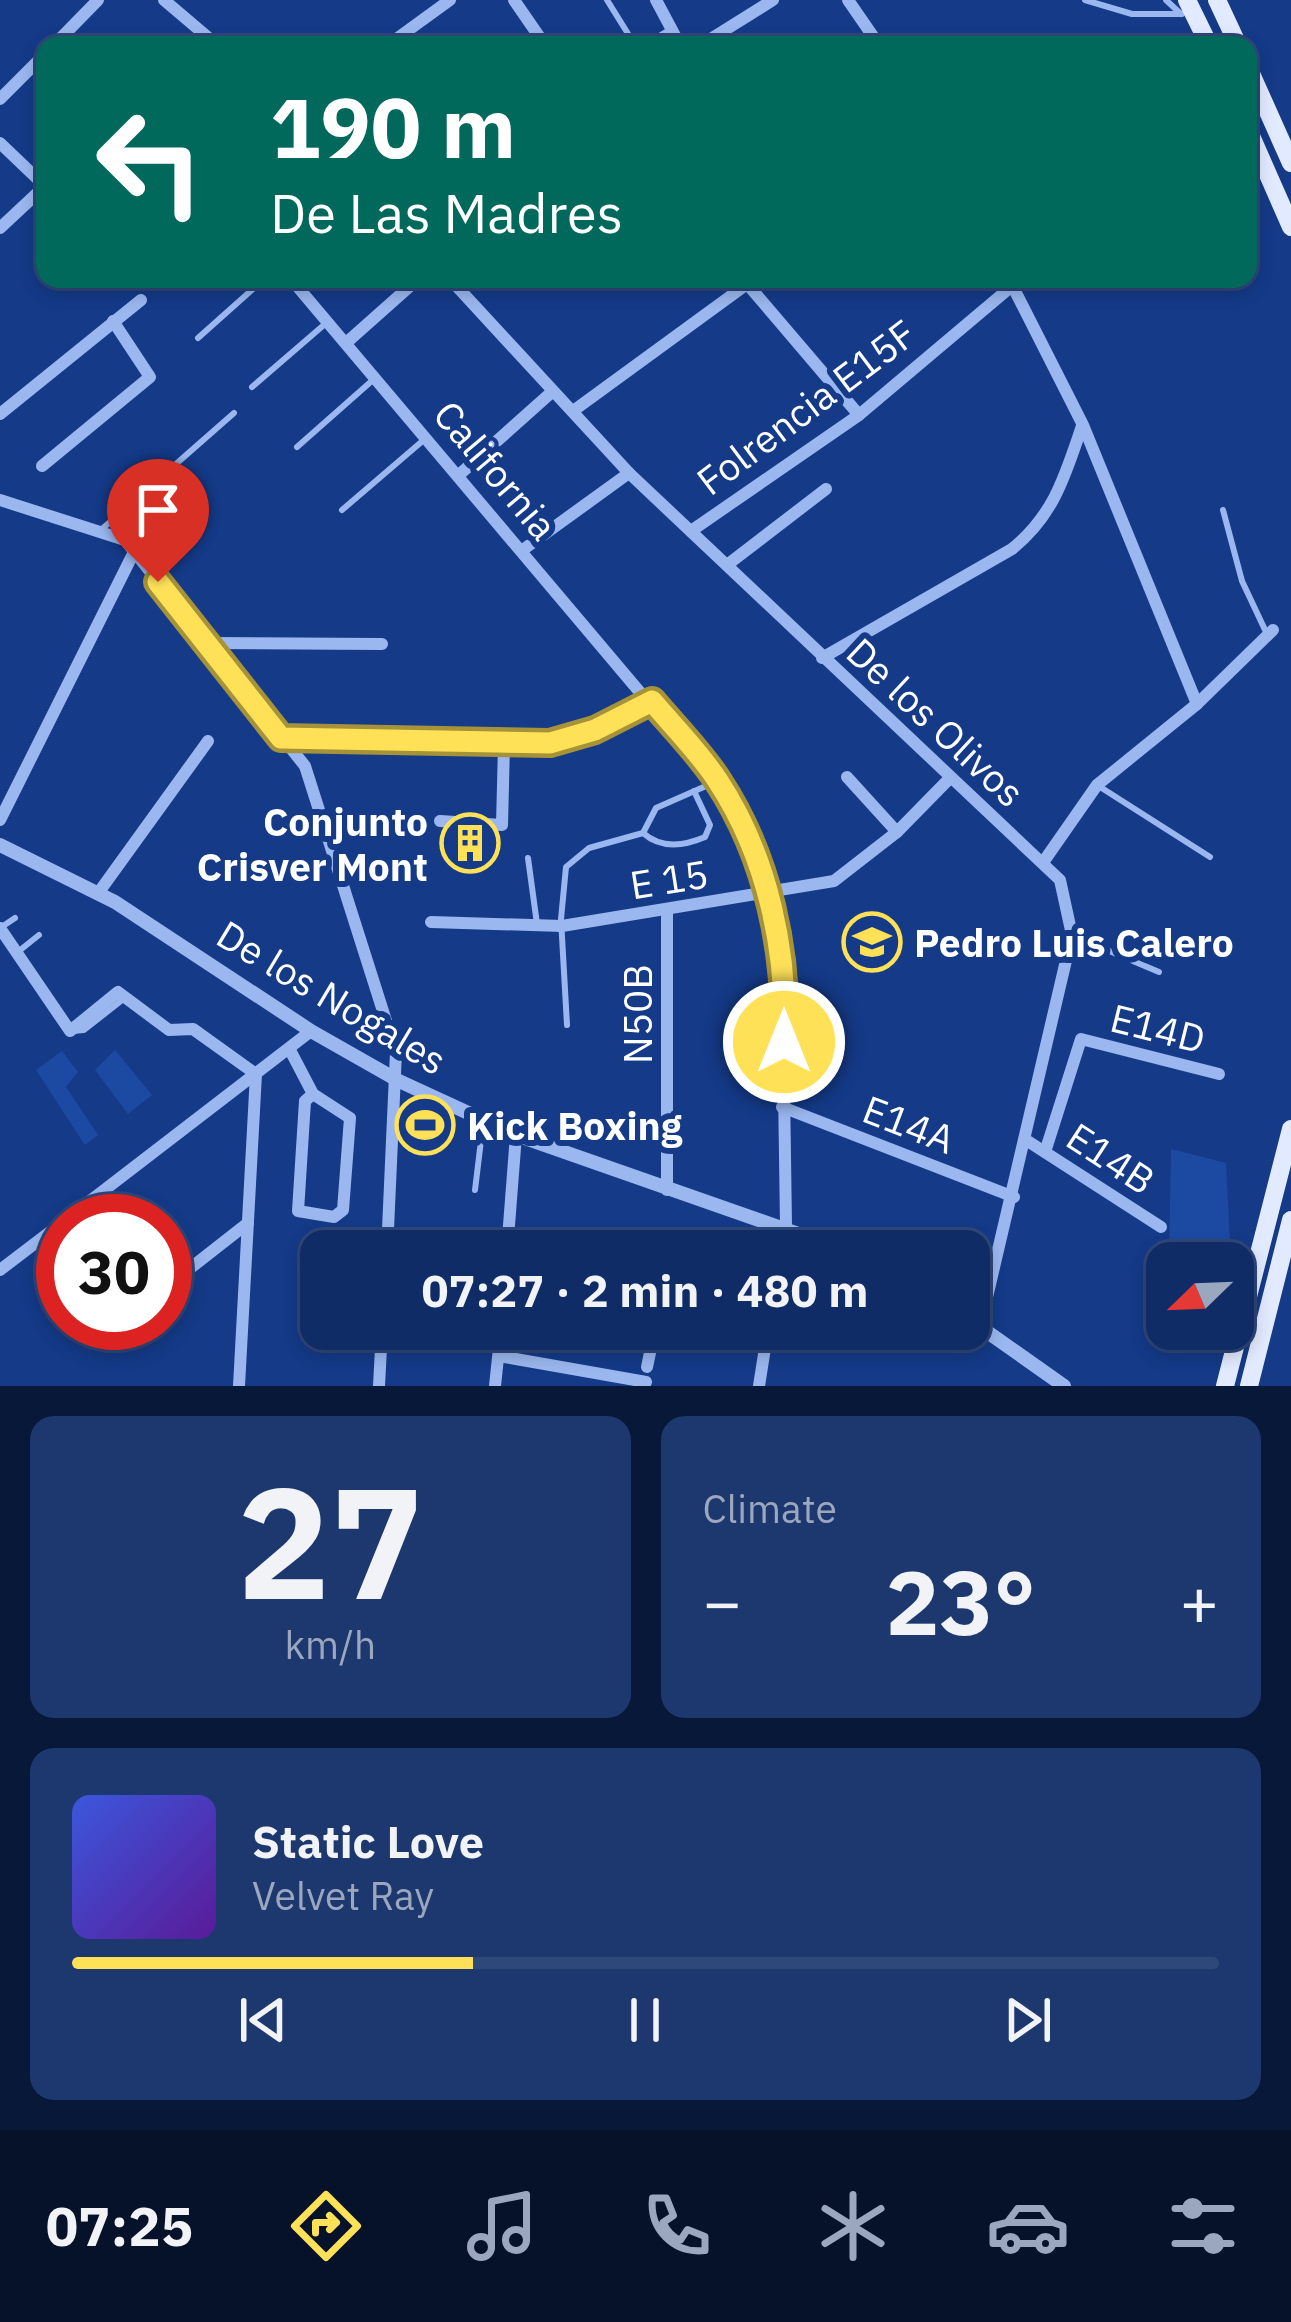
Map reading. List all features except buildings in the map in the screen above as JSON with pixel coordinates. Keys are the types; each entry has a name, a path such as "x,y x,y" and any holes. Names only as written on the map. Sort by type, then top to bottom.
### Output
{"main road":[{"path":"1216,0 1234,36"},
{"path":"1185,7 1204,36"},
{"path":"1257,87 1291,163"},
{"path":"1257,150 1291,227"},
{"path":"1227,1382 1291,1129"},
{"path":"1250,1382 1291,1220"}],"street":[{"path":"66,36 98,0"},
{"path":"164,0 206,36"},
{"path":"400,36 450,0"},
{"path":"514,0 539,36"},
{"path":"656,0 675,36"},
{"path":"720,36 773,0"},
{"path":"848,0 873,36"},
{"path":"0,99 36,63"},
{"path":"0,143 36,177"},
{"path":"0,228 36,194"},
{"name":"California","path":"299,288 718,781 767,894 784,980 785,1230"},
{"path":"346,343 408,288"},
{"name":"De los Olivos","path":"458,288 629,472 949,779 1044,860 1065,892 1072,934 1014,1197 990,1273"},
{"path":"573,411 739,288"},
{"path":"754,288 860,415"},
{"name":"Folrencia E15F","path":"692,531 860,415 1003,288"},
{"path":"1013,288 1083,425 1197,704"},
{"path":"0,414 141,300"},
{"path":"42,466 150,377 113,321"},
{"path":"460,474 554,391"},
{"path":"822,658 1012,550 1036,530 1055,504 1083,425"},
{"path":"524,549 629,472"},
{"path":"727,565 826,490"},
{"path":"0,500 118,535 305,766 394,1045 398,1081 388,1230"},
{"path":"0,820 134,552"},
{"path":"1044,860 1097,785 1197,704 1270,632"},
{"path":"206,643 382,644"},
{"path":"281,738 504,746 550,743 595,730 652,701"},
{"path":"99,892 208,741"},
{"path":"440,821 502,825 504,746"},
{"path":"848,777 897,832"},
{"name":"E 15","path":"430,922 562,926 834,881 897,832 949,779"},
{"name":"De los Nogales","path":"0,844 99,892 311,1031 398,1081 516,1135 667,1190 798,1230"},
{"name":"N50B","path":"667,1190 668,910"},
{"path":"0,928 70,1031 122,995 170,1030 193,1029 256,1074"},
{"path":"98,1194 311,1031"},
{"name":"E14D","path":"1046,1149 1082,1039 1219,1074"},
{"path":"290,1049 313,1094 350,1118 343,1210 334,1217 298,1210 305,1101 313,1094"},
{"path":"239,1386 256,1074"},
{"name":"E14A","path":"782,1107 1014,1197"},
{"path":"508,1230 516,1135"},
{"name":"E14B","path":"1026,1140 1161,1227"},
{"path":"192,1267 248,1223"},
{"path":"0,1270 36,1242"},
{"path":"990,1336 1044,1381 1064,1386"},
{"path":"379,1386 381,1350"},
{"path":"496,1386 499,1350"},
{"path":"499,1356 646,1375 651,1350"},
{"path":"759,1386 765,1350"}],"lane":[{"path":"607,0 629,36"},
{"path":"1085,0 1132,14 1185,7"},
{"path":"1166,0 1185,7"},
{"path":"659,36 671,29"},
{"path":"198,338 254,288"},
{"path":"252,387 328,321"},
{"path":"297,447 377,377"},
{"path":"102,529 234,412"},
{"path":"342,510 428,436"},
{"path":"1223,510 1242,581 1270,632"},
{"path":"643,833 649,814 718,781"},
{"path":"1097,785 1210,857"},
{"path":"643,833 652,841 676,846 705,837 710,826 694,791"},
{"path":"567,1025 562,926 566,866 589,848 643,833"},
{"path":"528,858 538,927"},
{"path":"0,928 15,918"},
{"path":"1072,934 1160,972"},
{"path":"16,954 39,935"},
{"path":"475,1190 483,1120"}],"shaded area":[{"path":"115,1050 152,1095 128,1114 95,1070"},
{"path":"62,1051 78,1072 66,1087 98,1135 85,1145 36,1070"},
{"path":"1171,1149 1226,1163 1230,1242 1169,1242"}],"place":[{"name":"Conjunto Crisver Mont","path":"470,843"},
{"name":"Pedro Luis Calero","path":"872,942"},
{"name":"Kick Boxing","path":"425,1125"}],"route":[{"path":"158,582 281,738 504,746 550,743 595,730 652,701 718,781 767,894 782,950 784,1042"}]}
